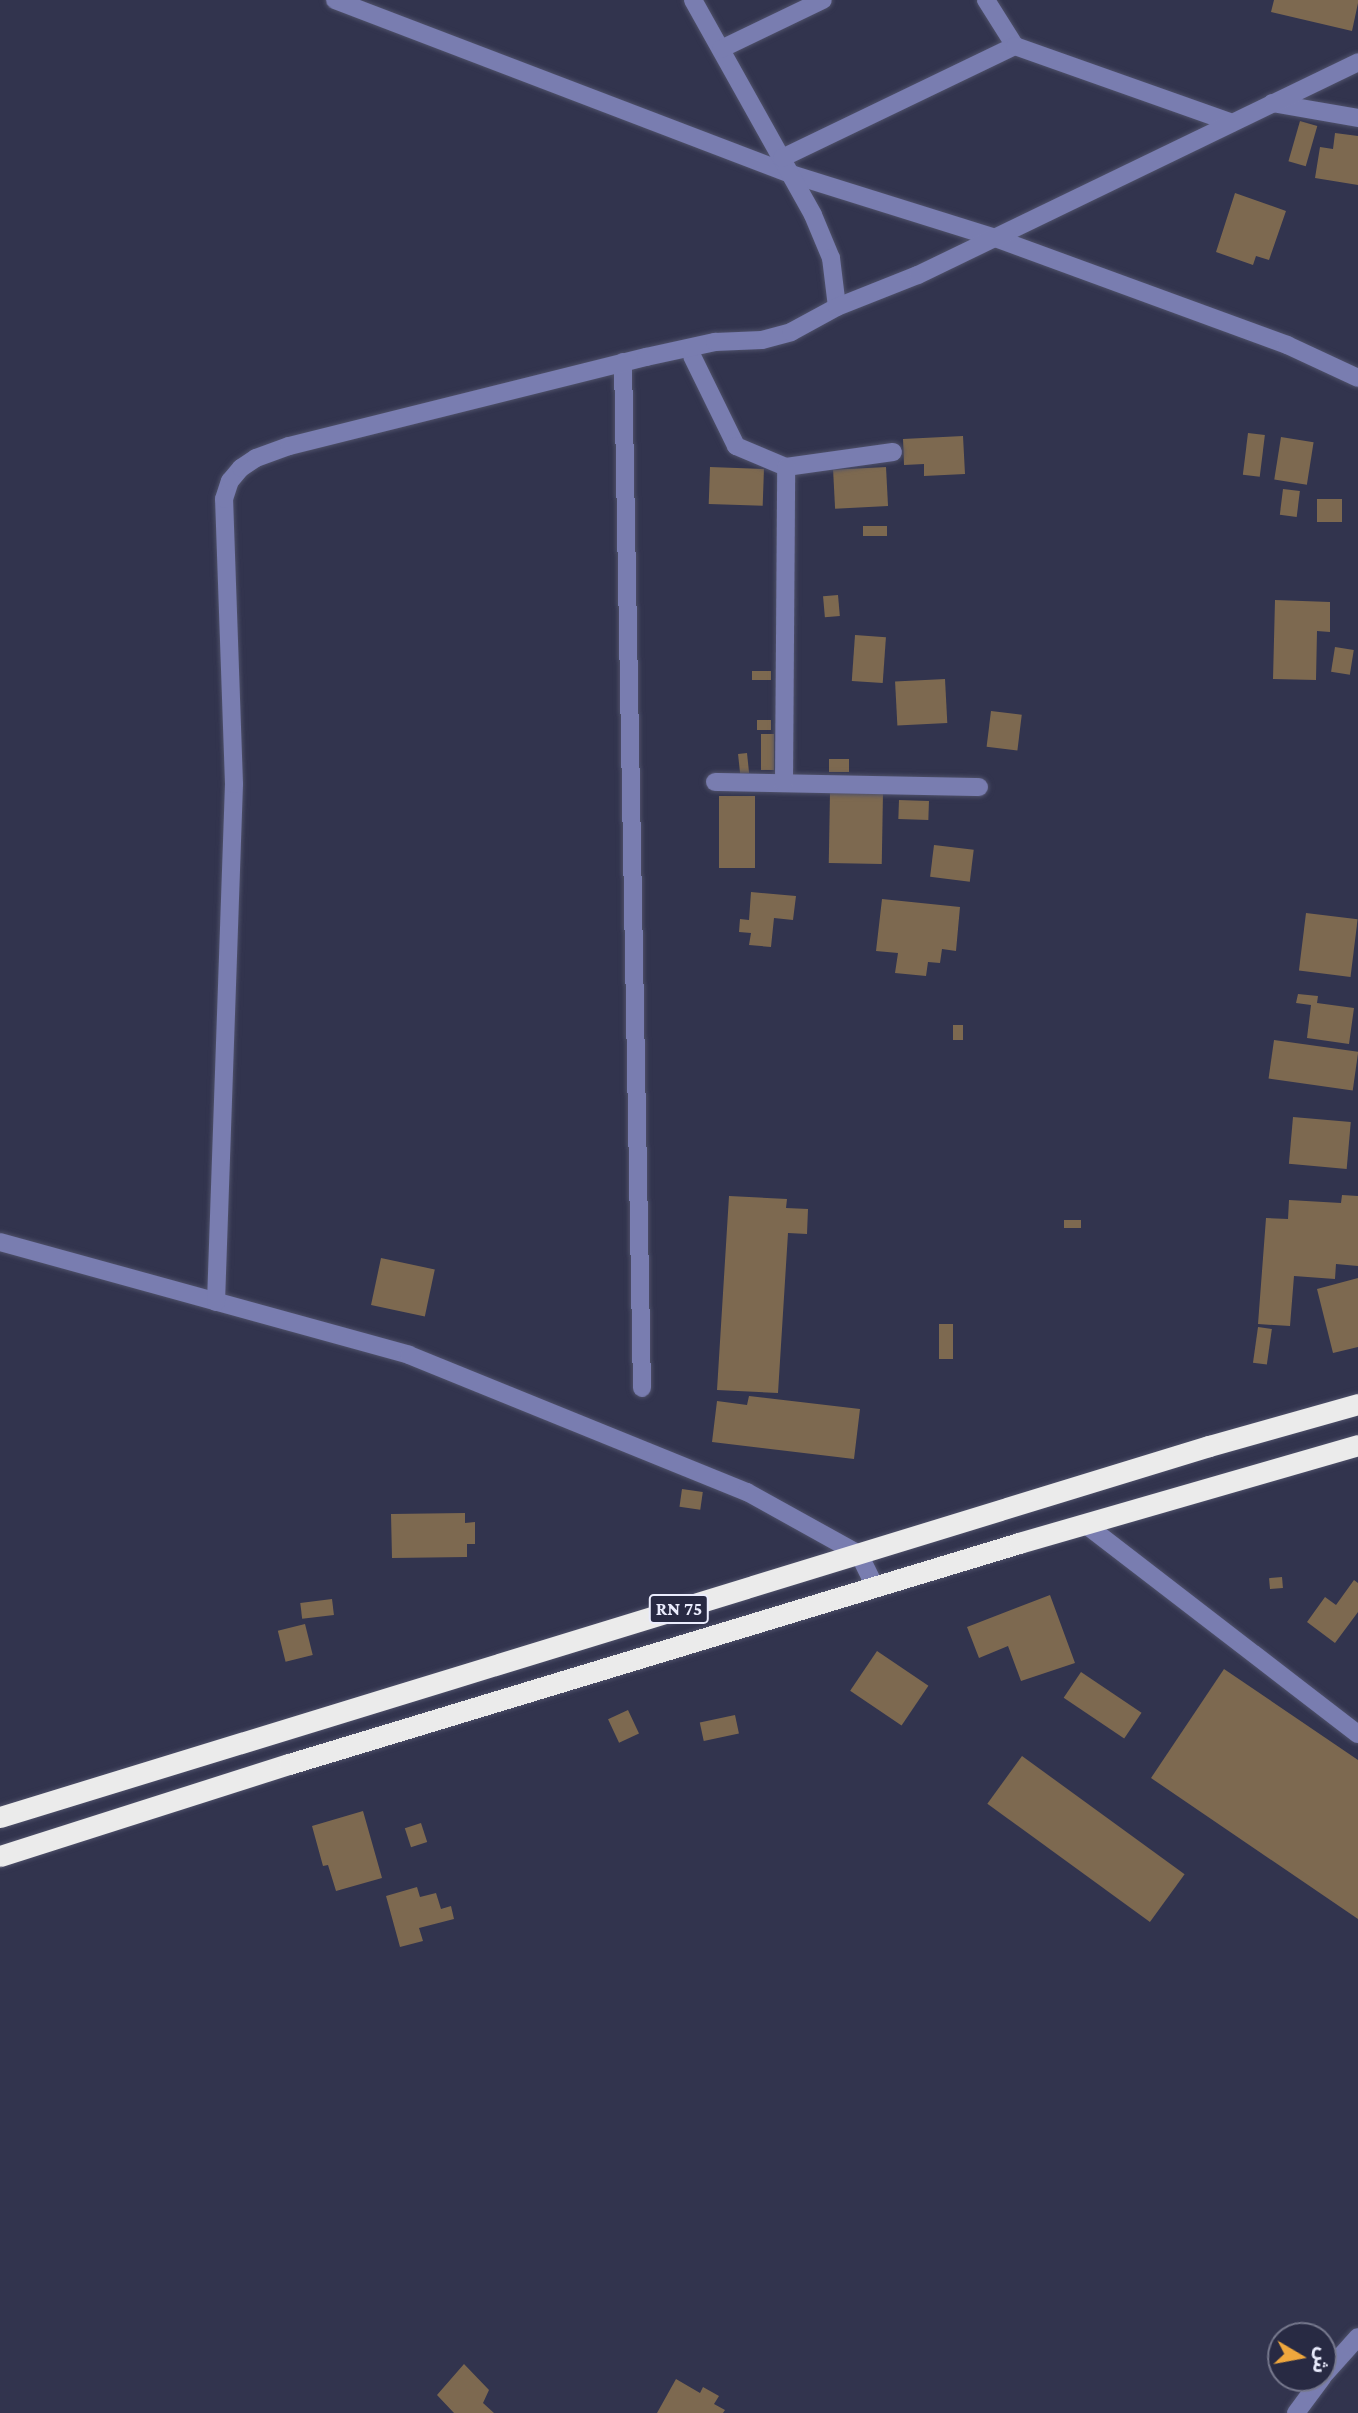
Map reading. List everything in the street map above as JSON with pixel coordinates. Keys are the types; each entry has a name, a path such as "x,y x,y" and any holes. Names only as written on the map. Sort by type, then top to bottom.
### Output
{"highway":[{"name":"RN 75","path":"0,1817 1209,1446 1358,1404"},
{"name":"RN 75","path":"0,1856 289,1764 1085,1524 1358,1445"}],"street":[{"path":"335,0 791,174 995,238 1287,345 1358,378"},
{"path":"694,0 813,215 831,258 838,307"},
{"path":"721,49 823,0"},
{"path":"986,0 1016,46 1232,123"},
{"path":"782,158 1016,46"},
{"path":"216,1302 234,784 224,499 230,481 240,468 256,458 289,446 623,362 715,342 762,340 791,332 838,307 918,275 1358,62"},
{"path":"1272,103 1358,118"},
{"path":"692,356 736,446 786,467 893,452"},
{"path":"623,362 642,1388"},
{"path":"784,783 786,467"},
{"path":"715,782 979,787"},
{"path":"0,1242 408,1355 747,1492 859,1554 875,1587"},
{"path":"1085,1524 1358,1734"},
{"path":"1337,2360 1358,2337"},
{"path":"1296,2413 1311,2392"}],"building":[{"path":"1274,0 1358,0 1358,3 1352,31 1271,12"},
{"path":"1300,121 1317,126 1306,166 1288,161"},
{"path":"1335,133 1358,136 1358,185 1315,178 1320,147 1333,149"},
{"path":"1235,193 1286,211 1269,260 1256,256 1253,265 1216,252"},
{"path":"1248,433 1265,435 1260,477 1243,475"},
{"path":"963,436 965,474 924,476 924,464 904,465 903,439"},
{"path":"1281,437 1314,442 1307,485 1274,479"},
{"path":"710,467 764,469 763,506 709,504"},
{"path":"886,467 888,506 835,509 833,470"},
{"path":"1283,489 1300,491 1297,517 1280,515"},
{"path":"1317,499 1342,499 1342,522 1317,522"},
{"path":"863,526 887,526 887,536 863,536"},
{"path":"838,595 840,616 825,617 823,596"},
{"path":"1275,600 1330,602 1330,632 1317,631 1316,680 1273,679"},
{"path":"855,635 886,637 883,683 852,681"},
{"path":"1335,647 1354,650 1350,675 1331,672"},
{"path":"752,671 771,671 771,680 752,680"},
{"path":"945,679 947,723 897,726 895,682"},
{"path":"991,711 1022,715 1017,751 987,747"},
{"path":"757,720 771,720 771,730 757,730"},
{"path":"761,734 774,734 774,770 761,770"},
{"path":"747,753 749,773 740,774 738,754"},
{"path":"829,759 849,759 849,772 829,772"},
{"path":"830,792 883,793 882,864 829,863"},
{"path":"719,796 755,796 755,868 719,868"},
{"path":"899,800 929,801 928,820 898,819"},
{"path":"934,845 974,850 970,882 930,877"},
{"path":"751,892 796,896 793,920 774,918 771,947 749,945 751,933 739,932 740,919 749,920"},
{"path":"882,899 960,907 956,951 942,949 940,963 928,962 926,976 895,973 898,953 876,951"},
{"path":"1306,913 1358,919 1351,977 1299,971"},
{"path":"1298,994 1318,996 1317,1003 1354,1008 1349,1044 1307,1038 1311,1005 1296,1003"},
{"path":"953,1025 963,1025 963,1040 953,1040"},
{"path":"1274,1040 1358,1052 1353,1090 1269,1079"},
{"path":"1293,1117 1351,1122 1347,1169 1289,1164"},
{"path":"1342,1195 1358,1196 1358,1266 1336,1264 1335,1279 1294,1276 1290,1326 1258,1324 1266,1218 1288,1219 1289,1200 1341,1203"},
{"path":"729,1196 787,1199 786,1208 808,1209 807,1234 788,1233 778,1393 717,1390"},
{"path":"1064,1220 1081,1220 1081,1228 1064,1228"},
{"path":"381,1258 435,1269 425,1316 371,1305"},
{"path":"1358,1278 1358,1347 1333,1353 1317,1289"},
{"path":"939,1324 953,1324 953,1359 939,1359"},
{"path":"1258,1327 1272,1329 1267,1365 1253,1363"},
{"path":"749,1396 860,1409 854,1459 712,1442 717,1401 747,1405"},
{"path":"682,1489 703,1492 700,1510 679,1507"},
{"path":"465,1513 465,1523 475,1522 475,1544 467,1544 467,1557 392,1558 391,1514"},
{"path":"1282,1577 1283,1588 1270,1589 1269,1578"},
{"path":"1354,1580 1358,1583 1358,1612 1335,1643 1307,1622 1325,1597 1336,1605"},
{"path":"1050,1595 1075,1663 1021,1681 1008,1646 979,1658 967,1627"},
{"path":"332,1599 334,1615 302,1619 300,1603"},
{"path":"305,1624 313,1655 286,1662 278,1631"},
{"path":"877,1651 928,1686 902,1725 850,1691"},
{"path":"1224,1669 1358,1760 1358,1919 1151,1778"},
{"path":"1081,1672 1142,1713 1124,1739 1064,1698"},
{"path":"628,1710 639,1734 619,1743 608,1719"},
{"path":"735,1715 739,1734 704,1741 700,1722"},
{"path":"1022,1756 1185,1874 1150,1922 987,1804"},
{"path":"363,1811 382,1878 336,1891 328,1865 323,1866 312,1826"},
{"path":"421,1823 427,1842 411,1847 405,1828"},
{"path":"417,1887 420,1897 436,1893 441,1909 451,1906 454,1919 419,1928 423,1941 400,1947 386,1896"},
{"path":"464,2364 489,2390 483,2403 494,2413 454,2413 437,2395"},
{"path":"676,2379 700,2393 703,2387 719,2396 714,2404 725,2410 723,2413 657,2413"}]}
